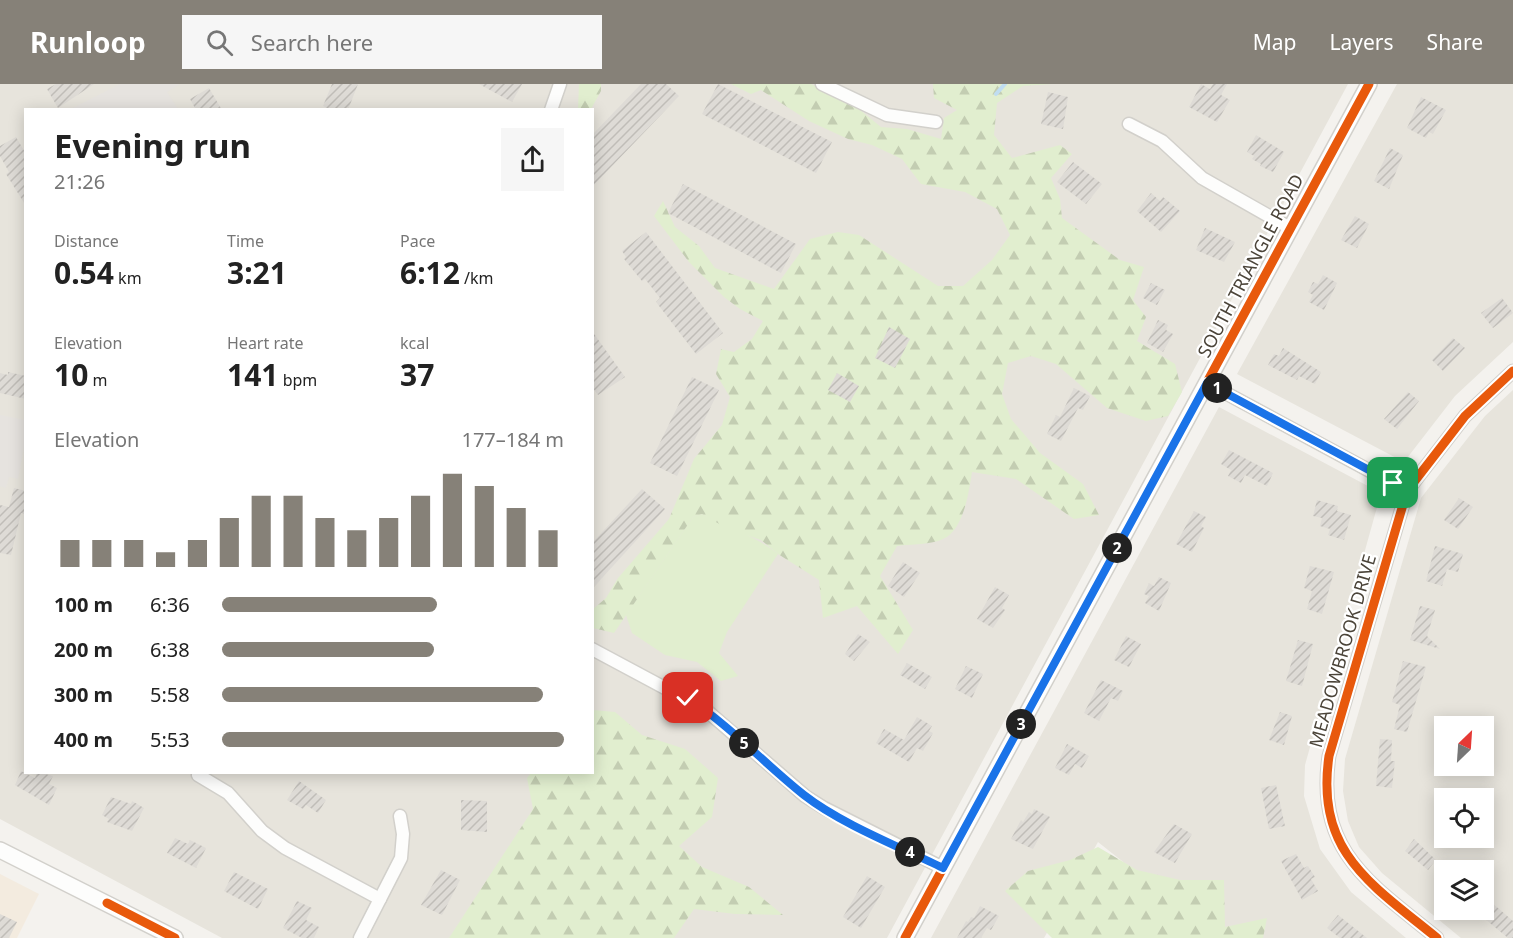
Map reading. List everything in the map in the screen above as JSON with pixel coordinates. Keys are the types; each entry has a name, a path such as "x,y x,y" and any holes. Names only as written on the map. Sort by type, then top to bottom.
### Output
{"street":[{"path":"552,108 560,84"},
{"path":"822,84 887,115 936,122"},
{"name":"SOUTH TRIANGLE ROAD","path":"905,938 1369,84"},
{"path":"1129,124 1162,141 1202,178 1290,228"},
{"name":"MEADOWBROOK DRIVE","path":"1437,938 1376,888 1347,857 1337,837 1327,798 1329,756 1407,491 1465,416 1513,371"},
{"path":"1207,383 1407,491"},
{"path":"594,650 706,710 805,796 824,808 943,868"},
{"path":"198,775 228,793 262,831 285,848 380,899"},
{"path":"360,938 401,858 403,834 400,816"},
{"path":"0,850 175,938"}],"shaded area":[{"path":"0,84 1348,84 887,938 222,938 0,819"},
{"path":"120,84 180,84 167,92 177,108 73,108"},
{"path":"1397,84 1513,84 1513,342 1455,396 1404,462 1237,374"},
{"path":"1513,390 1513,938 1461,938 1439,920 1494,920 1494,860 1434,860 1434,916 1382,873 1359,847 1348,821 1343,791 1345,759 1421,498 1485,416"},
{"path":"1219,407 1381,493 1305,765 1304,796 1320,849 1351,892 1406,938 1219,938 1098,842 1044,938 931,938"},
{"path":"0,415 24,420 24,447 18,479 9,477 6,488 0,486"},
{"path":"0,874 39,894 17,938 0,938"}],"green space":[{"path":"579,84 601,84 601,91 592,108 578,108"},
{"path":"731,84 811,84 849,101 881,127 907,129 941,139 944,118 957,110 934,98 933,84 1052,84 1023,86 997,103 994,135 1012,158 1060,145 1072,154 1051,178 1060,199 1062,218 1120,260 1144,267 1133,300 1146,317 1137,341 1175,364 1182,392 1168,416 1146,421 1107,408 1056,364 1031,356 1008,363 1002,394 1011,419 1040,453 1083,484 1099,515 1074,519 1016,479 972,472 961,519 950,534 933,542 897,546 880,576 913,630 898,654 857,606 823,618 819,580 778,554 761,540 728,529 702,514 693,517 614,633 594,628 594,608 606,598 618,578 669,519 694,459 722,425 730,397 716,374 721,349 734,352 752,339 763,321 740,309 724,297 689,262 654,216 663,201 675,227 699,246 715,268 774,289 810,239 838,232 859,235 938,286 963,286 992,260 1010,235 997,209 965,192 921,184 902,159 872,145 848,139 809,121 761,90 751,94"},
{"path":"702,514 751,537 778,554 727,632 719,653 738,676 721,681 697,662 665,655 632,633 626,615 693,517"},
{"path":"594,710 615,712 642,735 685,749 718,778 712,817 679,846 702,867 749,887 783,915 735,914 694,909 674,938 449,938 533,809 527,778 530,774 594,774"},
{"path":"1098,847 1137,870 1180,880 1224,880 1225,927 1267,918 1263,938 1052,938 1005,891 1028,871 1070,860"}],"building":[{"path":"56,84 94,84 58,108 47,89"},
{"path":"332,84 358,84 349,108 323,106"},
{"path":"479,84 522,84 512,102"},
{"path":"641,84 666,84 679,96 594,185 594,133"},
{"path":"718,84 832,142 816,173 702,114"},
{"path":"1201,84 1210,89 1213,84 1227,84 1221,95 1230,100 1217,122 1189,107"},
{"path":"209,88 221,108 195,108 190,99"},
{"path":"1048,92 1068,97 1063,129 1041,124"},
{"path":"1421,97 1446,110 1433,134 1429,132 1426,138 1407,128"},
{"path":"1256,135 1284,152 1273,172 1260,166 1261,164 1252,159 1254,156 1247,152"},
{"path":"16,137 24,151 24,203 6,174 9,172 0,156 0,146"},
{"path":"1390,148 1403,155 1389,189 1374,181"},
{"path":"1073,162 1102,184 1086,204 1057,182"},
{"path":"683,184 796,244 781,273 668,213"},
{"path":"1151,193 1160,201 1163,197 1180,211 1161,232 1137,211"},
{"path":"1355,216 1369,224 1357,248 1341,240"},
{"path":"1205,228 1235,242 1224,262 1196,250"},
{"path":"646,232 723,333 696,354 656,302 660,298 645,279 642,281 624,259 626,257 622,251"},
{"path":"1323,275 1337,283 1324,310 1309,302 1313,295 1308,292 1313,282 1318,284"},
{"path":"1151,283 1165,290 1157,305 1143,298"},
{"path":"1502,298 1513,313 1493,328 1481,313"},
{"path":"1158,320 1168,325 1166,330 1173,334 1163,352 1147,343"},
{"path":"889,327 910,339 895,368 875,358"},
{"path":"594,334 625,377 598,395 594,390"},
{"path":"1453,338 1465,348 1443,371 1432,360"},
{"path":"1283,348 1321,372 1315,384 1299,376 1297,380 1268,365 1274,354 1279,356"},
{"path":"8,372 24,376 24,399 0,393 0,373 8,375"},
{"path":"837,373 859,386 850,402 828,390"},
{"path":"692,377 719,390 677,476 650,463"},
{"path":"1074,388 1090,396 1083,410 1078,408 1061,441 1047,434 1056,415 1060,417"},
{"path":"1408,392 1419,401 1397,429 1384,419"},
{"path":"1229,450 1273,473 1267,486 1245,475 1241,483 1228,476 1231,470 1221,464"},
{"path":"14,488 24,490 24,514 21,513 11,555 0,553 0,505 9,507"},
{"path":"642,489 665,509 594,587 594,541"},
{"path":"1459,498 1473,507 1458,529 1444,520"},
{"path":"1317,500 1338,506 1337,511 1351,515 1344,540 1328,535 1330,529 1320,526 1322,518 1313,516"},
{"path":"1194,511 1206,517 1201,526 1204,528 1192,552 1176,544"},
{"path":"1435,546 1463,554 1458,572 1447,569 1442,586 1426,581"},
{"path":"903,562 920,573 904,597 888,586"},
{"path":"1310,566 1334,572 1322,614 1307,609 1312,591 1304,588"},
{"path":"1159,577 1171,583 1159,611 1145,603 1149,596 1144,594 1149,583 1154,586"},
{"path":"995,587 1009,595 1002,608 1005,610 993,628 977,619"},
{"path":"1420,606 1435,610 1427,636 1440,649 1410,640"},
{"path":"858,634 870,642 854,661 845,654"},
{"path":"1126,636 1141,644 1129,667 1114,660"},
{"path":"1298,640 1313,644 1302,686 1286,681"},
{"path":"1403,661 1426,667 1407,732 1394,729 1400,705 1392,702"},
{"path":"907,663 932,677 925,689 900,675"},
{"path":"966,666 983,674 972,698 955,689"},
{"path":"1101,680 1123,691 1118,701 1111,698 1099,721 1084,713"},
{"path":"1280,712 1292,716 1284,745 1269,740"},
{"path":"917,717 932,726 929,731 933,733 923,751 917,748 909,762 876,743 884,729 904,740"},
{"path":"1380,739 1392,740 1391,761 1395,761 1392,788 1376,786"},
{"path":"1067,744 1089,756 1082,768 1075,764 1069,775 1055,768"},
{"path":"21,771 35,778 36,774 53,776 49,784 57,788 49,805 15,785"},
{"path":"299,781 326,800 318,813 306,805 303,809 287,800"},
{"path":"1276,785 1285,826 1269,829 1261,788"},
{"path":"111,797 131,804 132,801 144,808 132,831 107,822 109,819 102,815"},
{"path":"461,800 487,801 487,832 461,830"},
{"path":"1034,809 1050,817 1033,849 1011,839 1021,820 1023,822 1029,812 1032,814"},
{"path":"1174,824 1192,834 1175,863 1154,852"},
{"path":"175,838 188,844 190,840 206,848 196,868 167,853"},
{"path":"1414,839 1436,860 1428,870 1405,851"},
{"path":"1296,854 1304,868 1308,866 1315,877 1311,879 1318,891 1302,900 1281,861"},
{"path":"441,870 460,880 442,915 421,905"},
{"path":"234,872 268,889 258,909 224,891"},
{"path":"867,876 885,887 861,928 843,917"},
{"path":"297,901 312,908 306,920 319,927 314,938 302,938 283,928"},
{"path":"1494,905 1513,921 1513,938 1508,938 1486,920 1494,920"},
{"path":"980,906 999,916 991,930 987,928 981,938 957,938 966,921 968,922 971,917 974,918"},
{"path":"0,914 17,922 9,938 0,938"},
{"path":"1338,915 1367,938 1340,938 1327,928"}],"waterway":[{"path":"996,94 1005,84"}],"cycle path":[{"path":"905,938 1369,84"},
{"path":"1437,938 1370,882 1353,863 1340,842 1331,817 1327,789 1329,756 1407,491 1465,416 1513,371"},
{"path":"107,903 175,938"}],"route":[{"path":"688,698 706,710 805,796 824,808 943,868 1207,383 1393,483"}]}
